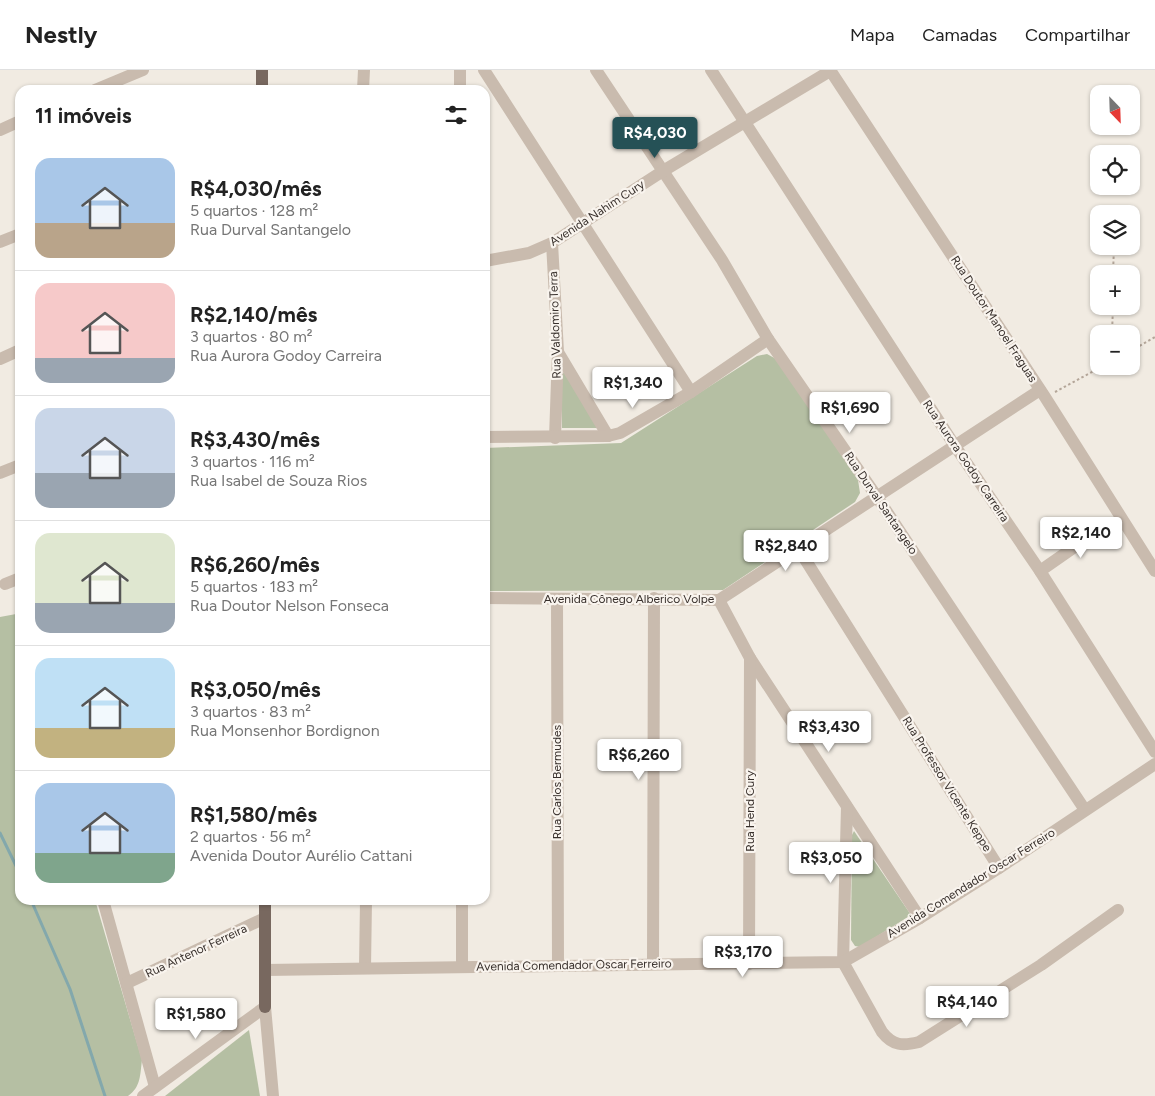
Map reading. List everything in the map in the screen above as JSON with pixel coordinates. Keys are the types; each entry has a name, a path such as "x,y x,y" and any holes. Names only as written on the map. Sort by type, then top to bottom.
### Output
{"main road":[{"path":"262,70 262,85"},
{"path":"265,905 265,1007"}],"street":[{"path":"107,85 143,70"},
{"path":"363,85 364,70"},
{"path":"460,70 460,85"},
{"path":"484,70 691,392"},
{"name":"Rua Durval Santangelo","path":"596,70 722,260 768,340 877,497 1085,810"},
{"name":"Rua Aurora Godoy Carreira","path":"711,70 955,446 1040,572 1155,752"},
{"name":"Avenida Nahim Cury","path":"490,260 529,253 552,243 663,171 830,70"},
{"name":"Rua Doutor Manoel Fraguas","path":"830,70 1043,393 1155,571"},
{"path":"0,130 15,124"},
{"path":"0,242 15,236"},
{"name":"Rua Valdomiro Terra","path":"552,243 558,352 555,438"},
{"path":"490,437 555,438 608,436 620,433 691,392 768,340"},
{"path":"0,359 15,352"},
{"path":"558,352 608,436"},
{"name":"Avenida Cônego Alberico Volpe","path":"490,598 719,600 955,446 1043,393"},
{"path":"0,473 15,467"},
{"path":"1040,572 1106,525"},
{"name":"Rua Professor Vicente Keppe","path":"798,548 999,868"},
{"path":"5,584 15,580"},
{"path":"653,964 654,598"},
{"name":"Rua Carlos Bermudes","path":"557,599 558,965"},
{"path":"719,600 750,658 920,918"},
{"name":"Rua Hend Cury","path":"749,964 750,658"},
{"name":"Avenida Comendador Oscar Ferreiro","path":"265,970 843,962 920,918 999,868 1155,764"},
{"path":"847,808 843,962 889,1040 897,1044 907,1045 919,1042 1033,970 1118,910"},
{"path":"104,905 155,1087"},
{"path":"366,905 366,968"},
{"path":"462,905 462,966"},
{"name":"Rua Antenor Ferreira","path":"127,983 265,918"},
{"path":"143,1096 265,1007"},
{"path":"265,1007 273,1096"}],"path":[{"path":"1140,345 1155,336"},
{"path":"1043,393 1090,372"}],"green space":[{"path":"767,354 778,360 858,480 860,493 855,502 723,590 490,591 490,448 621,443 757,356"},
{"path":"565,372 598,428 562,428 562,374"},
{"path":"15,614 15,905 96,905 142,1060 138,1085 128,1096 0,1096 0,617"},
{"path":"854,831 911,915 860,947 855,946 851,940 852,835"},
{"path":"249,1030 260,1096 165,1096"}],"waterway":[{"path":"0,833 15,864"},
{"path":"33,905 70,989 105,1096"}]}
